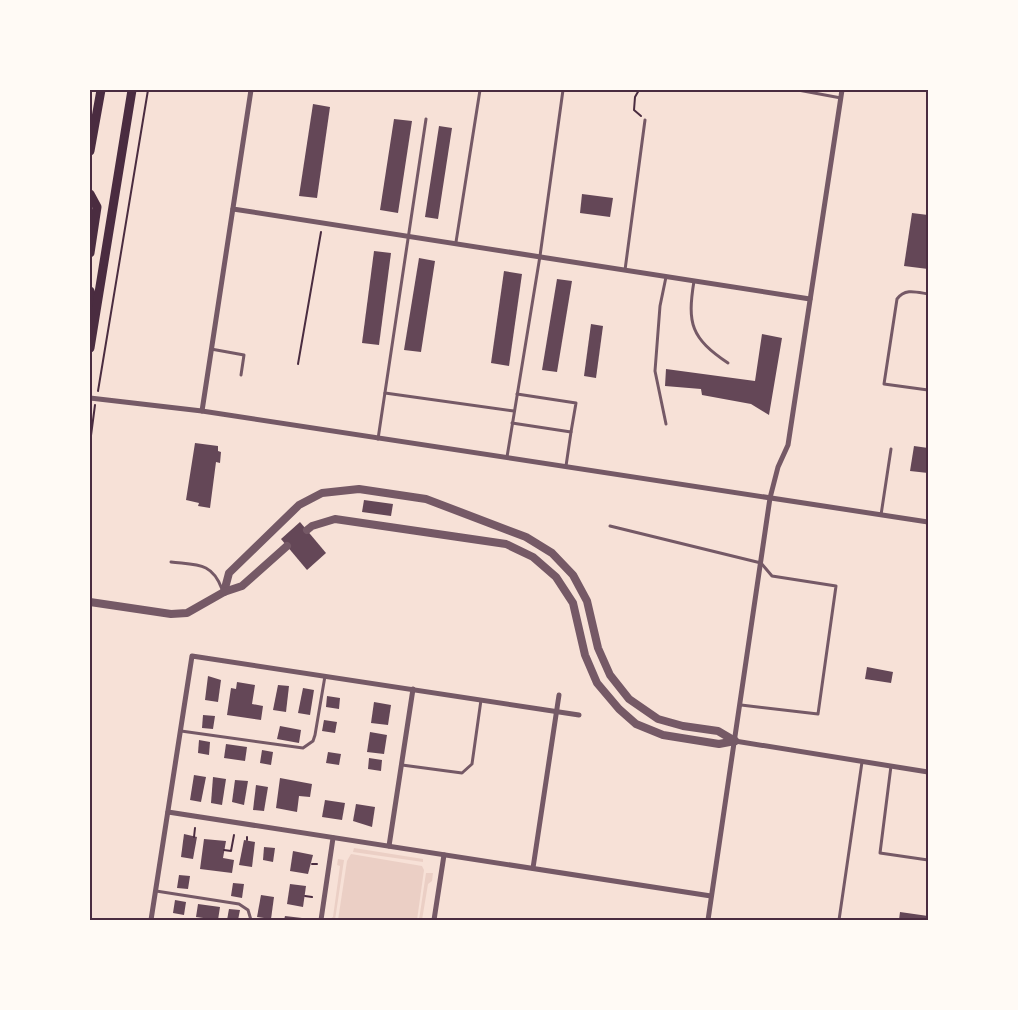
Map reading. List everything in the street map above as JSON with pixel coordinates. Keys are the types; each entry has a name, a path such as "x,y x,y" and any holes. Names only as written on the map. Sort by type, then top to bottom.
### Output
{"main road":[{"path":"90,151 101,90"},
{"path":"90,348 132,90"},
{"path":"90,194 97,207 90,253"},
{"path":"90,292 96,308"}],"street":[{"path":"202,411 251,90"},
{"path":"708,920 770,498 776,473 788,445 842,90"},
{"path":"233,208 810,299"},
{"path":"90,398 202,411 928,522"},
{"path":"224,592 229,573 299,505 322,493 359,488 426,500 526,537 552,553 573,575 587,601 598,648 610,676 629,699 658,719 683,726 718,731 735,742"},
{"path":"307,530 312,526 335,519 506,544 533,557 556,577 573,603 585,655 597,683 619,710 636,724 663,735 719,744 735,742 928,772"},
{"path":"90,602 171,614 187,613 224,592 242,586 287,546"},
{"path":"151,920 192,656 579,715"},
{"path":"389,846 413,689"},
{"path":"533,868 559,694"},
{"path":"168,812 712,896"},
{"path":"321,920 333,838"},
{"path":"434,920 444,855"}],"lane":[{"path":"456,242 480,90"},
{"path":"507,458 540,256 563,90"},
{"path":"798,90 841,98"},
{"path":"378,439 426,120"},
{"path":"625,270 645,120"},
{"path":"666,276 660,306 655,371 666,424"},
{"path":"694,280 690,310 700,341 728,363"},
{"path":"928,294 909,291 901,294 896,299 884,384 928,390"},
{"path":"212,350 244,355 241,375"},
{"path":"385,393 514,411"},
{"path":"517,394 576,403 566,467"},
{"path":"512,423 571,432"},
{"path":"881,515 891,449"},
{"path":"610,526 761,563 772,576 836,586 818,714 741,705"},
{"path":"170,562 201,566 212,570 216,574 224,592"},
{"path":"180,730 303,748 313,742 325,676"},
{"path":"401,765 462,773 472,764 481,700"},
{"path":"840,920 862,761"},
{"path":"891,766 880,853 928,860"},
{"path":"156,891 239,904 248,910 250,920"}],"path":[{"path":"90,443 148,90"},
{"path":"639,90 635,97 634,110 645,120"},
{"path":"298,364 322,222"},
{"path":"194,837 195,828"},
{"path":"224,850 231,851 234,834"},
{"path":"312,864 317,864"},
{"path":"305,896 312,897"}],"shaded area":[{"path":"354,848 423,859 423,862 353,852"},
{"path":"351,854 422,866 424,870 417,920 338,920 347,861"},
{"path":"338,859 344,860 335,920 328,920 333,917 340,866 337,865"},
{"path":"426,873 433,873 432,881 428,884 422,920 419,920"}],"building":[{"path":"313,104 330,107 317,198 299,196"},
{"path":"394,119 412,121 398,213 380,210"},
{"path":"439,126 452,128 438,219 425,217"},
{"path":"582,194 613,198 610,217 580,213"},
{"path":"912,213 928,215 928,269 904,266"},
{"path":"374,251 391,253 379,345 362,343"},
{"path":"419,258 435,261 421,352 404,350"},
{"path":"504,271 522,274 509,366 491,363"},
{"path":"557,279 572,281 557,372 542,370"},
{"path":"591,324 603,326 596,378 584,376"},
{"path":"762,334 782,338 769,415 751,404 702,395 701,389 665,386 666,369 755,381"},
{"path":"195,443 218,446 218,451 221,452 220,463 216,462 210,508 198,506 199,503 186,500"},
{"path":"914,446 928,448 928,473 910,471"},
{"path":"364,500 393,504 391,516 362,512"},
{"path":"300,522 326,553 307,570 281,539"},
{"path":"867,667 893,672 891,683 865,679"},
{"path":"208,676 221,680 218,702 205,700"},
{"path":"237,682 255,685 252,704 263,706 261,720 227,715 231,688 236,689"},
{"path":"278,685 289,686 286,712 273,710"},
{"path":"303,688 314,690 310,715 298,713"},
{"path":"327,696 340,698 339,709 326,707"},
{"path":"374,702 391,705 388,725 371,723"},
{"path":"203,715 215,716 213,729 202,728"},
{"path":"324,720 337,722 335,733 322,731"},
{"path":"280,726 301,730 299,743 277,739"},
{"path":"370,732 387,735 384,754 367,752"},
{"path":"199,740 210,742 209,755 198,753"},
{"path":"226,744 247,747 245,761 224,758"},
{"path":"262,750 273,752 271,765 260,763"},
{"path":"328,752 341,754 339,765 326,763"},
{"path":"369,758 382,760 381,771 368,769"},
{"path":"194,775 206,777 201,802 190,800"},
{"path":"213,777 226,779 222,805 211,803"},
{"path":"280,778 312,784 310,797 299,796 297,812 276,808"},
{"path":"235,780 248,781 244,805 232,802"},
{"path":"256,785 268,787 264,811 253,810"},
{"path":"325,800 345,803 342,820 322,817"},
{"path":"356,804 375,807 372,827 353,821"},
{"path":"184,834 197,837 193,859 181,857"},
{"path":"204,839 226,841 223,858 234,860 232,873 200,869"},
{"path":"244,840 255,842 252,867 239,865"},
{"path":"264,847 275,848 273,862 263,860"},
{"path":"293,851 313,855 308,874 290,871"},
{"path":"179,875 190,876 188,889 177,888"},
{"path":"233,883 244,884 242,898 231,896"},
{"path":"290,884 306,886 303,907 287,904"},
{"path":"261,895 274,897 271,919 257,917"},
{"path":"175,900 186,902 184,915 173,913"},
{"path":"198,904 220,907 218,920 196,917"},
{"path":"229,909 240,910 238,920 227,920"},
{"path":"900,912 928,916 928,920 899,920"},
{"path":"285,916 302,918 301,920 284,920"}]}
